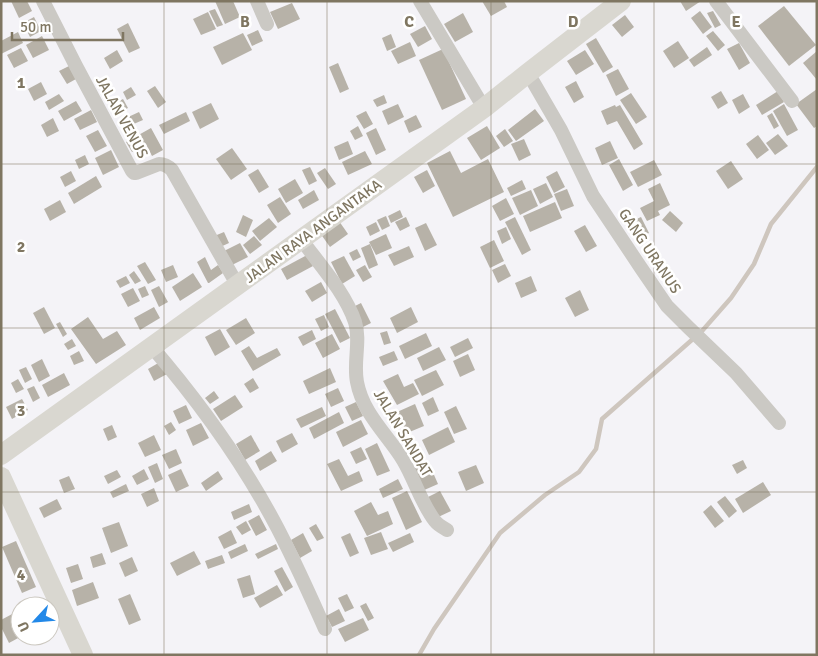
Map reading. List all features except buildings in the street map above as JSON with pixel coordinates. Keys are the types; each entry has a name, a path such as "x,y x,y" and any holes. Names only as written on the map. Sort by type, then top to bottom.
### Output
{"main road":[{"name":"JALAN RAYA ANGANTAKA","path":"1,455 484,108 621,1"},
{"path":"1,477 83,655"}],"street":[{"name":"JALAN VENUS","path":"43,1 132,171 136,173 159,164 172,170 238,286"},
{"path":"257,1 268,24"},
{"path":"420,1 484,108"},
{"path":"716,1 792,101"},
{"name":"GANG URANUS","path":"528,73 561,130 593,196 667,306 736,373 779,423"},
{"name":"JALAN SANDAT","path":"301,239 340,292 355,322 358,336 357,382 364,404 372,419 404,462 436,524 447,530"},
{"path":"152,347 182,382 246,473 277,528 325,629"}],"waterway":[{"path":"419,655 434,629 500,533 545,495 579,472 596,449 602,419 702,331 731,298 754,264 771,224 817,167"}]}
